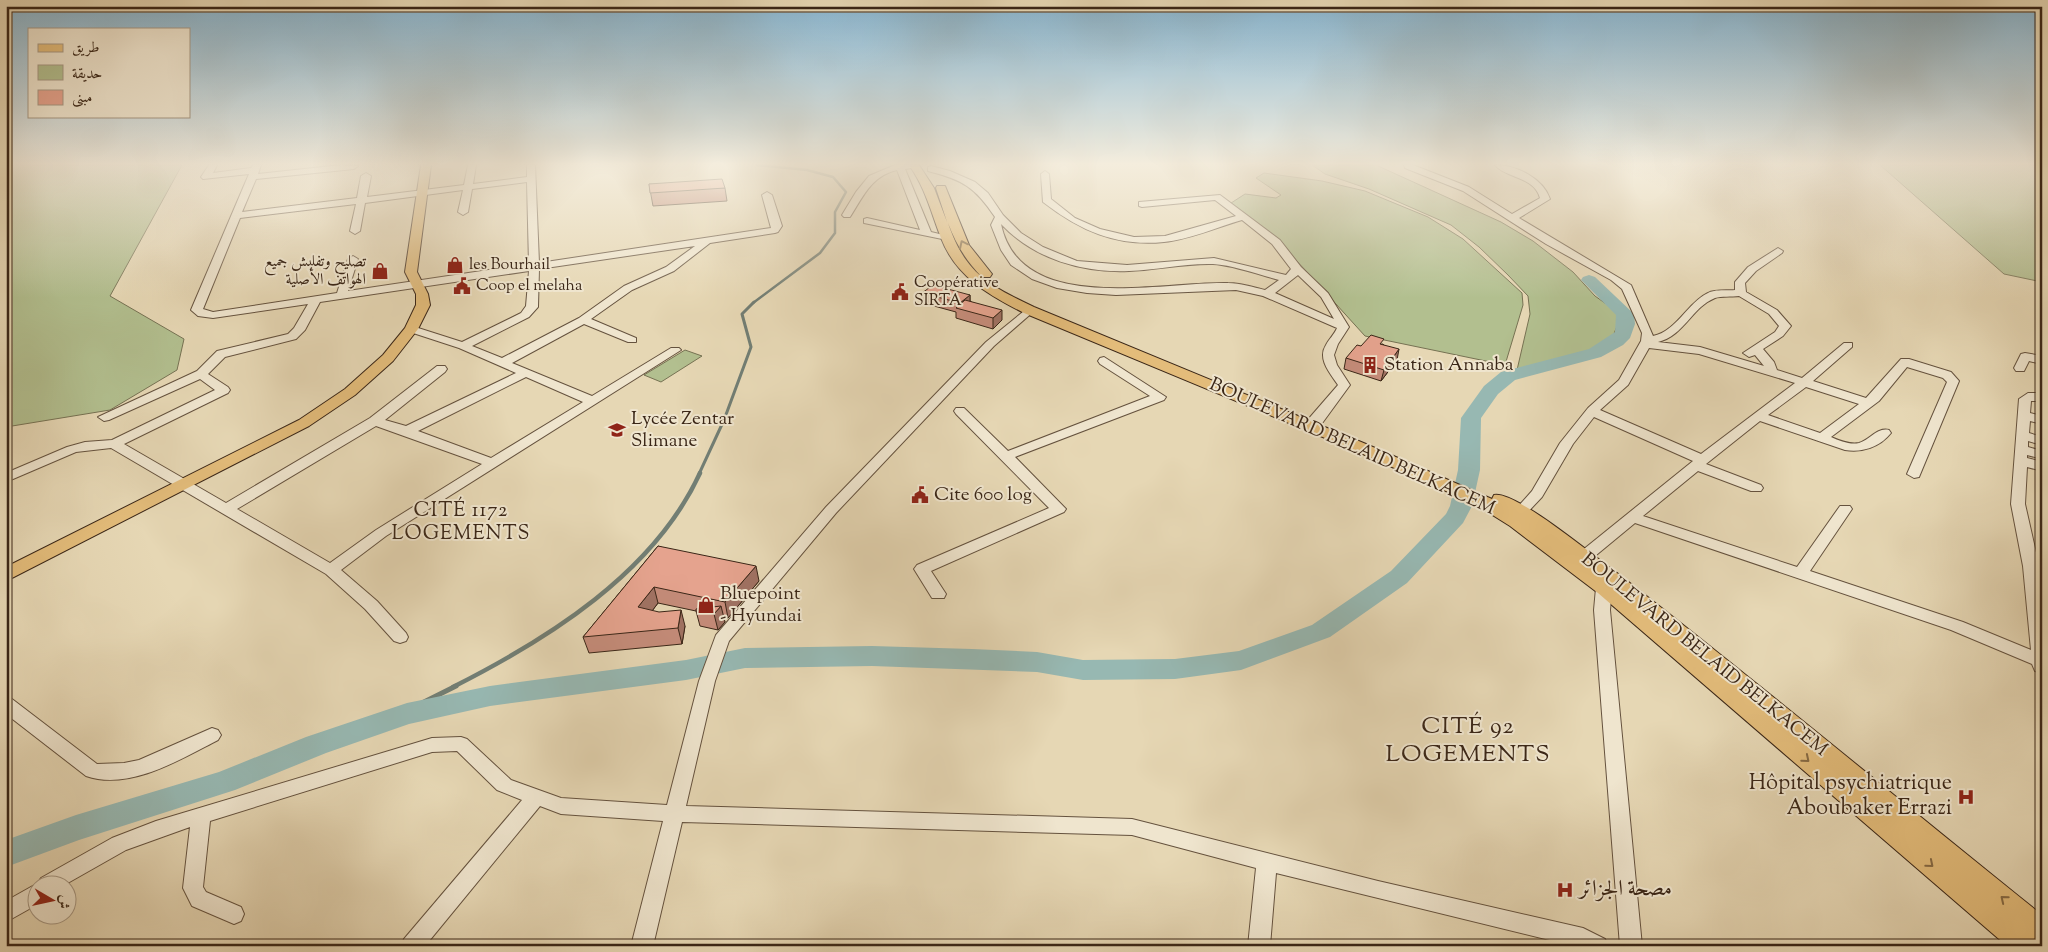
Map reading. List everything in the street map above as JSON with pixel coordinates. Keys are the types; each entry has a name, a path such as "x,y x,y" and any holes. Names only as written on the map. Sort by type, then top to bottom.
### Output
{"main road":[{"path":"6,575 304,423 371,374 388,358 411,329 423,305 422,294 411,272 419,209"},
{"name":"BOULEVARD BELAID BELKACEM","path":"937,209 960,264 969,273 1004,298 1029,310 1314,423"},
{"name":"BOULEVARD BELAID BELKACEM","path":"949,209 963,245 970,257 980,269 1014,293 1314,423 1470,488 1521,511 1544,526 1584,556 1607,583 2026,946"},
{"name":"BOULEVARD BELAID BELKACEM","path":"1470,488 1516,522 1607,583 2042,930"}],"street":[{"path":"239,209 197,310 202,314 213,315 417,282 775,230 777,226 772,209"},
{"path":"236,216 287,209"},
{"path":"354,231 359,209"},
{"path":"463,346 530,311 534,266 533,209"},
{"path":"847,215 850,209"},
{"path":"917,209 927,234"},
{"path":"994,209 1017,235 1039,249 1075,264 1127,268 1214,261 1288,279"},
{"path":"1058,209 1072,220 1097,231 1134,240 1164,239 1243,217"},
{"path":"1233,209 1276,242 1297,269 1308,277 1338,313 1343,327 1341,334 1331,345 1328,354 1330,363 1344,385 1314,423"},
{"path":"1498,209 1627,286 1644,319 1648,333 1647,343 1624,382 1592,411 1567,443 1537,494 1521,511"},
{"path":"1512,218 1527,209"},
{"path":"1000,218 996,225 1013,262 1048,284 1079,289 1139,291 1227,286 1267,294 1343,327"},
{"path":"867,221 948,239"},
{"path":"502,363 583,320 628,288 670,269 707,241"},
{"path":"1741,293 1740,282 1746,274 1778,251"},
{"path":"342,294 353,259"},
{"path":"1267,294 1288,279 1297,269"},
{"path":"1647,343 1661,338 1678,327 1697,306 1712,296 1741,293 1780,318 1786,326 1780,334 1737,361"},
{"path":"104,417 201,374 221,354 292,337 299,330 316,298"},
{"path":"642,946 707,681 722,639 831,510 990,344 1029,310"},
{"path":"583,320 632,340"},
{"path":"411,329 463,346 592,401"},
{"path":"1647,343 1700,352 1737,361 1868,403"},
{"path":"1584,556 1699,462 1803,383 1848,344"},
{"path":"1756,349 1770,366 1772,372"},
{"path":"331,570 381,533 674,350"},
{"path":"2020,368 2025,357 2042,360"},
{"path":"1006,456 1160,397 1104,361"},
{"path":"1818,437 1827,436 1868,403 1905,362 1911,362 1952,377 1953,380 1914,474"},
{"path":"228,508 375,421 441,369"},
{"path":"407,431 525,373"},
{"path":"114,444 224,390 201,374"},
{"path":"2041,664 2031,566 2018,504 2026,399 2032,396 2042,397"},
{"path":"938,594 922,569 1059,509 960,411"},
{"path":"1592,411 1756,488"},
{"path":"2024,415 2042,420"},
{"path":"1759,416 1850,449 1874,442 1884,433"},
{"path":"375,421 407,431 491,464"},
{"path":"2021,448 2042,441"},
{"path":"6,478 79,446 96,443 114,444 228,508 331,570 371,605 400,637"},
{"path":"2021,448 2042,455"},
{"path":"2021,448 2042,466"},
{"path":"1800,574 1845,509"},
{"path":"1632,517 1957,626 2041,664"},
{"path":"1607,583 1602,610 1631,946"},
{"path":"6,704 93,770 108,773 130,770 164,758 212,734"},
{"path":"66,874 119,844 201,814 432,745 460,744 504,785 561,806 675,814 1132,827 1583,938 1598,946"},
{"path":"410,946 536,797"},
{"path":"201,814 193,888 198,899 234,914"},
{"path":"1259,946 1267,861"},
{"path":"6,913 28,899"}],"green space":[{"path":"6,209 158,209 110,296 184,339 177,370 110,410 6,427"},
{"path":"1234,209 1410,209 1428,217 1463,239 1522,293 1523,305 1505,365 1365,336 1276,238"},
{"path":"1416,209 1473,209 1501,222 1533,241 1573,272 1595,296 1616,311 1620,319 1613,336 1590,351 1517,370 1530,314 1528,296 1479,247 1451,225"},
{"path":"1931,209 2042,209 2042,282 2004,274"},
{"path":"685,350 702,356 661,382 644,375"}],"building":[{"path":"933,285 970,295 960,303 922,293"},
{"path":"965,300 1002,310 993,318 956,308"},
{"path":"1371,335 1384,339 1380,344 1399,349 1384,370 1346,358 1357,345 1361,346"},
{"path":"658,546 756,566 725,602 654,587 638,607 659,612 681,610 678,628 583,637"},
{"path":"721,606 714,614 696,611 696,609"}],"waterway":[{"path":"753,303 820,253 835,233 836,209"},
{"path":"6,854 76,828 225,782 316,745 407,714 490,696 686,670 745,658 872,656 1037,662 1083,670 1175,669 1241,660 1321,631 1399,577 1455,518 1461,506 1469,470 1471,418 1491,390 1508,376 1595,353 1617,341 1624,334 1625,314 1589,280"},
{"path":"699,474 724,420 751,347 742,314 753,303"},
{"path":"453,687 561,625 595,600 627,572 655,542 680,509 700,473"},
{"path":"388,720 456,686"}],"place":[{"name":"les Bourhail","path":"455,265"},
{"name":"تصليح وتفليش جميع الهواتف الأصلية","path":"380,271"},
{"name":"Coop el melaha","path":"462,286"},
{"name":"Coopérative SIRTA","path":"900,292"},
{"name":"Station Annaba","path":"1370,365"},
{"name":"Lycée Zentar Slimane","path":"617,430"},
{"name":"Cite 600 log","path":"920,495"},
{"name":"Bluepoint - Hyundai","path":"706,605"},
{"name":"Hôpital psychiatrique Aboubaker Errazi","path":"1966,797"},
{"name":"مصحة الجزائر","path":"1565,890"}],"district":[{"name":"CITÉ 1172 LOGEMENTS","path":"461,522"},
{"name":"CITÉ 92 LOGEMENTS","path":"1468,741"}]}
